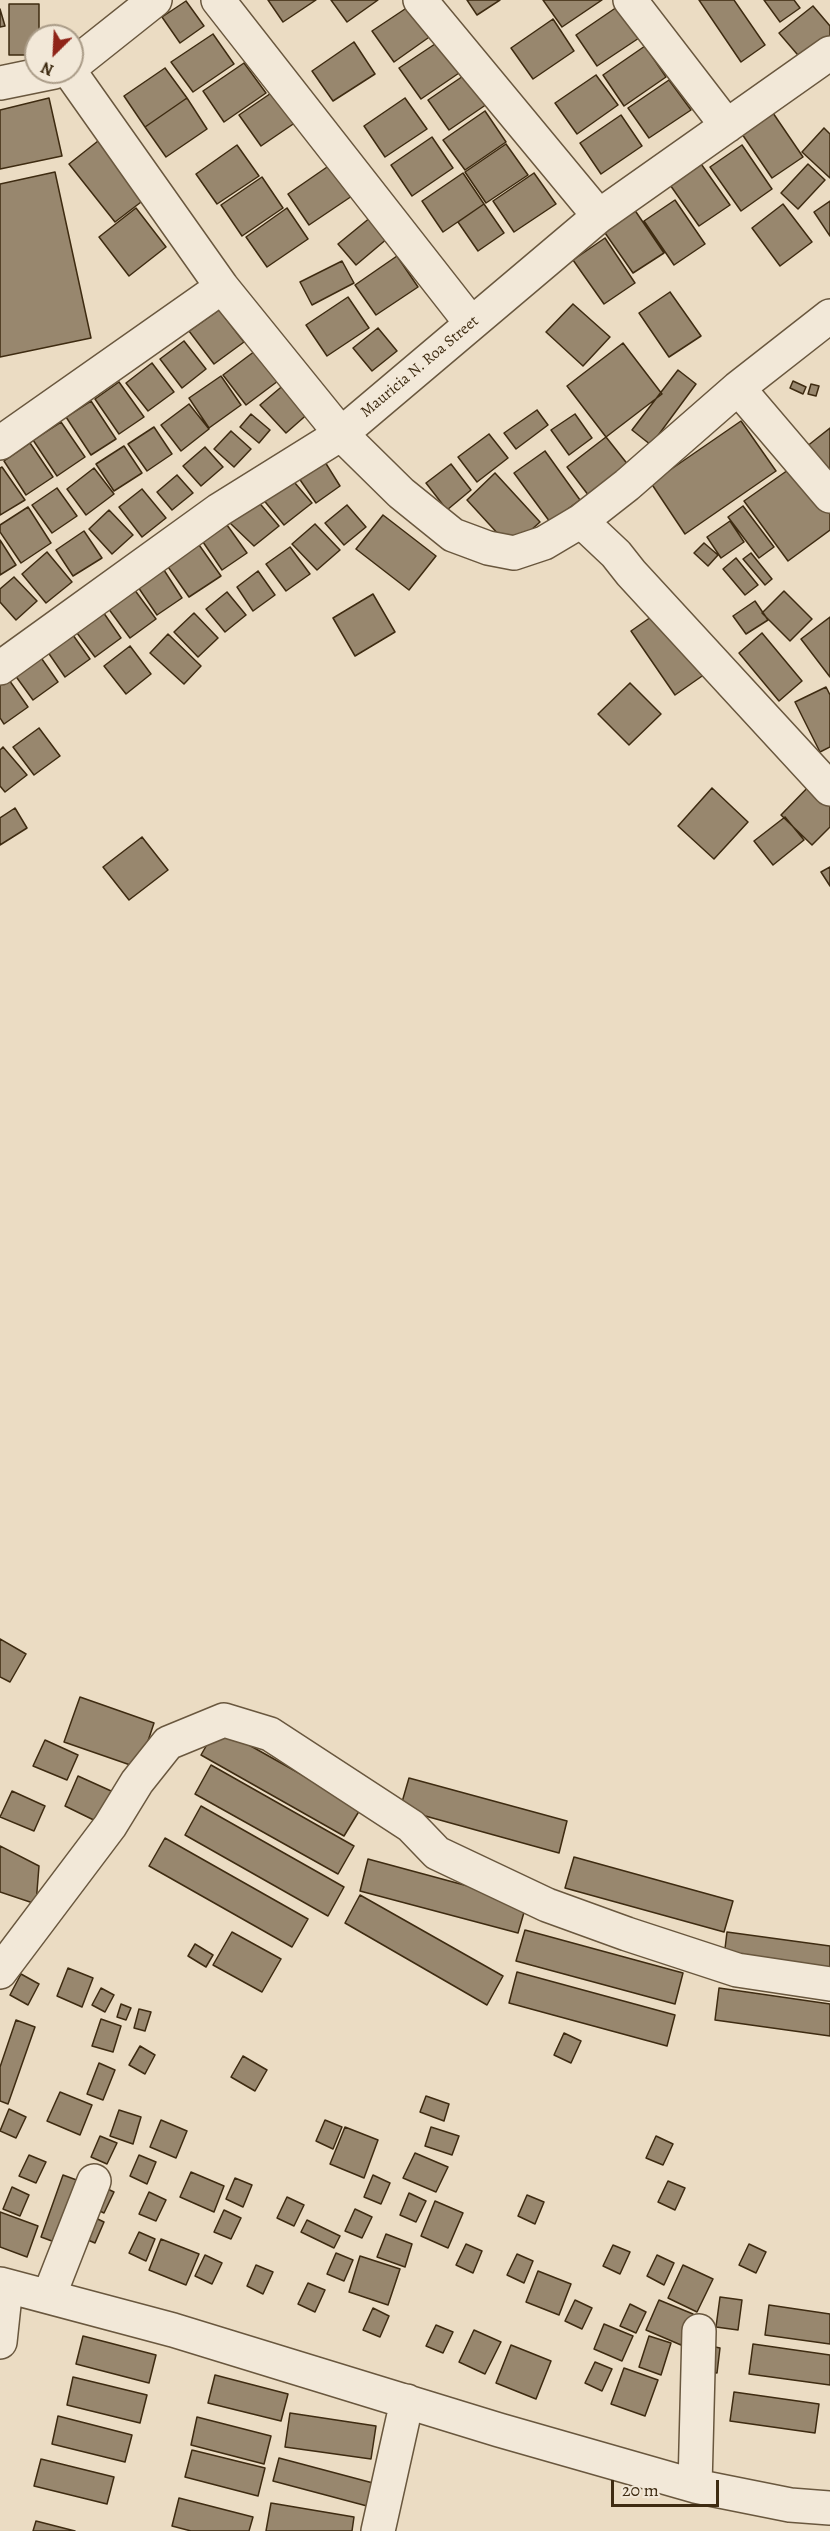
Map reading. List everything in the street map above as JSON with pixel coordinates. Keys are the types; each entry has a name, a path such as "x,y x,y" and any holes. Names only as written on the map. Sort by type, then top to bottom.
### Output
{"street":[{"path":"84,56 155,0"},
{"path":"218,0 471,323"},
{"path":"420,0 599,216"},
{"path":"630,0 727,126"},
{"name":"Mauricia N. Roa Street","path":"0,668 219,510 341,434 599,216 830,53"},
{"path":"0,83 24,78"},
{"path":"78,84 222,287 341,434 401,493 453,535 488,548 514,553 544,543 580,520 627,485 738,388 830,316"},
{"path":"0,443 222,287"},
{"path":"738,388 830,496"},
{"path":"580,520 602,539 830,789"},
{"path":"0,1972 110,1826 137,1782 168,1743 224,1720 270,1734 411,1826 437,1852 547,1905 737,1970 830,1984"},
{"path":"49,2296 94,2181"},
{"path":"0,2342 3,2285 173,2330 499,2430 695,2486 790,2505 830,2508"},
{"path":"695,2486 699,2331"},
{"path":"378,2531 407,2401"}],"building":[{"path":"268,0 316,0 283,22"},
{"path":"331,0 378,0 347,22"},
{"path":"467,0 500,0 477,15"},
{"path":"543,0 602,0 562,27"},
{"path":"699,0 734,0 765,45 741,62"},
{"path":"764,0 794,0 800,8 780,22"},
{"path":"186,1 204,26 180,43 162,17"},
{"path":"414,3 435,33 394,62 372,31"},
{"path":"9,4 39,4 39,24 24,24 24,55 9,55"},
{"path":"813,6 830,26 830,39 803,61 779,33"},
{"path":"617,7 639,38 597,66 576,35"},
{"path":"0,9 5,26 0,27"},
{"path":"553,19 574,51 533,79 511,48"},
{"path":"213,34 234,64 193,92 171,62"},
{"path":"441,40 462,71 421,99 399,68"},
{"path":"354,42 375,74 333,101 312,71"},
{"path":"645,46 666,77 624,106 603,75"},
{"path":"244,63 266,93 224,122 203,91"},
{"path":"165,68 187,98 145,127 124,96"},
{"path":"469,72 490,102 449,130 428,100"},
{"path":"596,75 618,105 577,134 555,103"},
{"path":"669,80 691,110 649,138 628,108"},
{"path":"280,87 302,118 261,146 239,115"},
{"path":"49,98 62,156 0,169 0,110"},
{"path":"187,98 207,129 166,157 145,127"},
{"path":"405,98 427,129 385,157 364,126"},
{"path":"485,111 506,142 465,170 443,140"},
{"path":"773,113 803,157 772,178 742,134"},
{"path":"621,115 642,146 601,174 580,143"},
{"path":"824,128 830,134 830,178 802,152"},
{"path":"432,137 453,168 412,196 391,165"},
{"path":"98,141 145,199 115,222 69,164"},
{"path":"506,144 528,175 486,203 465,172"},
{"path":"237,145 259,176 217,204 196,174"},
{"path":"742,145 772,189 741,211 710,167"},
{"path":"699,161 730,205 699,226 668,182"},
{"path":"808,164 825,180 798,209 781,193"},
{"path":"330,165 352,196 309,225 288,194"},
{"path":"55,172 91,338 0,357 0,184"},
{"path":"463,173 484,204 443,232 422,201"},
{"path":"534,173 556,204 514,232 493,201"},
{"path":"262,177 283,208 242,236 221,205"},
{"path":"675,200 705,244 674,265 644,221"},
{"path":"830,201 830,236 814,212"},
{"path":"484,204 504,233 478,251 458,222"},
{"path":"783,204 812,242 780,266 752,228"},
{"path":"136,208 166,247 129,276 99,237"},
{"path":"287,208 308,239 267,267 246,237"},
{"path":"634,209 664,253 633,273 603,230"},
{"path":"371,217 388,238 356,265 338,244"},
{"path":"605,238 635,283 604,304 573,260"},
{"path":"397,256 418,287 376,315 355,285"},
{"path":"342,261 354,283 312,305 300,282"},
{"path":"670,292 701,336 669,357 639,313"},
{"path":"348,297 369,328 327,356 306,325"},
{"path":"573,304 610,337 583,366 546,332"},
{"path":"219,310 244,342 214,364 189,331"},
{"path":"378,328 397,351 372,371 353,348"},
{"path":"184,341 206,369 182,388 160,359"},
{"path":"623,343 662,394 606,437 567,386"},
{"path":"255,351 278,381 246,405 223,375"},
{"path":"152,363 174,392 148,411 126,383"},
{"path":"678,370 696,384 651,445 632,430"},
{"path":"221,376 241,405 209,428 189,398"},
{"path":"793,381 806,387 803,394 790,388"},
{"path":"119,382 144,417 119,434 95,399"},
{"path":"286,383 311,411 286,433 260,405"},
{"path":"811,384 819,386 816,396 808,394"},
{"path":"91,401 116,439 91,455 66,417"},
{"path":"189,404 209,429 181,451 161,425"},
{"path":"537,410 548,425 516,449 504,433"},
{"path":"251,414 270,430 259,443 240,427"},
{"path":"575,414 592,438 569,455 551,430"},
{"path":"741,421 776,471 685,534 651,483"},
{"path":"61,422 85,457 57,476 33,440"},
{"path":"154,427 172,454 147,471 128,444"},
{"path":"830,428 830,477 806,447"},
{"path":"231,431 251,449 234,467 214,449"},
{"path":"489,434 508,458 477,482 458,457"},
{"path":"606,437 629,466 589,496 567,467"},
{"path":"30,443 53,477 26,495 4,461"},
{"path":"124,446 142,473 114,491 96,464"},
{"path":"205,447 223,467 201,486 183,466"},
{"path":"545,451 580,500 550,522 514,473"},
{"path":"320,454 340,486 316,503 294,471"},
{"path":"798,463 830,507 830,530 788,561 744,501"},
{"path":"451,464 471,490 447,510 426,483"},
{"path":"2,467 25,500 0,515 0,468"},
{"path":"94,468 114,494 86,515 67,489"},
{"path":"495,473 540,522 511,548 467,500"},
{"path":"177,475 193,493 172,510 157,492"},
{"path":"289,476 312,503 284,525 262,498"},
{"path":"57,488 77,516 52,533 32,505"},
{"path":"142,489 166,518 142,537 119,507"},
{"path":"256,499 279,526 254,546 230,523"},
{"path":"347,505 366,527 344,545 325,523"},
{"path":"743,506 774,547 759,558 728,517"},
{"path":"28,507 51,543 21,563 0,532 0,525"},
{"path":"109,510 133,535 112,554 89,529"},
{"path":"383,515 436,556 409,590 356,549"},
{"path":"730,521 744,542 721,558 707,537"},
{"path":"315,524 340,550 317,570 292,544"},
{"path":"227,525 247,553 222,570 203,542"},
{"path":"84,531 102,558 73,576 56,550"},
{"path":"0,540 16,565 0,575"},
{"path":"197,542 221,576 189,597 166,564"},
{"path":"704,543 718,555 708,566 694,553"},
{"path":"290,547 310,574 286,591 266,564"},
{"path":"47,552 72,582 46,603 22,574"},
{"path":"751,553 772,579 765,585 743,559"},
{"path":"736,558 758,585 745,595 723,569"},
{"path":"162,567 182,598 157,615 136,584"},
{"path":"258,571 275,595 253,611 237,587"},
{"path":"14,577 37,601 16,620 0,602 0,589"},
{"path":"134,589 156,619 130,638 108,608"},
{"path":"784,591 812,619 790,641 762,613"},
{"path":"227,592 246,615 225,632 206,609"},
{"path":"373,594 395,632 355,656 333,618"},
{"path":"755,601 768,620 746,634 733,616"},
{"path":"101,609 121,638 95,657 74,629"},
{"path":"661,610 705,674 675,695 631,631"},
{"path":"194,613 218,638 198,657 174,632"},
{"path":"830,617 830,677 801,639"},
{"path":"68,628 90,659 65,677 43,645"},
{"path":"762,633 802,681 779,701 739,653"},
{"path":"168,634 201,666 184,684 150,653"},
{"path":"130,646 151,674 126,694 104,666"},
{"path":"37,652 58,682 33,700 12,671"},
{"path":"7,677 28,707 4,724 0,718 0,682"},
{"path":"630,683 661,714 629,745 598,714"},
{"path":"826,687 830,695 830,747 820,752 795,702"},
{"path":"39,728 60,756 34,775 13,747"},
{"path":"3,747 27,775 5,792 0,786 0,750"},
{"path":"815,780 830,794 830,827 812,845 781,815"},
{"path":"712,788 748,822 714,859 678,826"},
{"path":"15,808 27,828 0,845 0,818"},
{"path":"785,817 804,840 773,865 754,841"},
{"path":"142,837 168,870 129,900 103,867"},
{"path":"830,867 830,886 821,872"},
{"path":"0,1639 26,1654 10,1682 0,1677"},
{"path":"80,1697 154,1723 139,1768 64,1742"},
{"path":"217,1727 361,1808 344,1836 201,1755"},
{"path":"45,1740 78,1755 67,1780 33,1766"},
{"path":"211,1765 354,1846 338,1874 195,1794"},
{"path":"78,1776 120,1795 106,1826 65,1806"},
{"path":"409,1778 567,1821 559,1853 400,1809"},
{"path":"12,1791 45,1806 34,1831 0,1817"},
{"path":"201,1806 344,1887 328,1916 185,1835"},
{"path":"165,1838 308,1919 292,1947 149,1866"},
{"path":"0,1846 39,1866 36,1904 0,1892"},
{"path":"574,1857 733,1901 724,1932 565,1888"},
{"path":"368,1859 527,1902 518,1933 360,1891"},
{"path":"360,1895 503,1976 487,2005 345,1923"},
{"path":"525,1930 683,1973 675,2004 516,1961"},
{"path":"232,1932 281,1959 262,1992 213,1965"},
{"path":"727,1932 830,1946 830,1979 723,1965"},
{"path":"195,1944 213,1955 206,1967 188,1956"},
{"path":"68,1968 93,1978 82,2007 57,1996"},
{"path":"517,1972 675,2015 667,2046 509,2003"},
{"path":"21,1974 39,1984 28,2005 10,1995"},
{"path":"101,1988 114,1995 105,2012 92,2005"},
{"path":"719,1988 830,2004 830,2036 715,2020"},
{"path":"121,2004 131,2008 126,2020 117,2017"},
{"path":"139,2009 151,2012 145,2031 134,2028"},
{"path":"101,2019 121,2026 113,2052 92,2046"},
{"path":"16,2020 35,2027 8,2104 0,2101 0,2067"},
{"path":"564,2033 581,2041 571,2063 554,2055"},
{"path":"140,2046 155,2055 145,2074 129,2065"},
{"path":"243,2056 267,2070 255,2091 231,2077"},
{"path":"99,2063 115,2070 103,2100 87,2094"},
{"path":"60,2092 92,2105 80,2135 47,2121"},
{"path":"426,2096 449,2104 444,2121 420,2112"},
{"path":"9,2109 26,2117 16,2138 0,2131"},
{"path":"119,2110 141,2117 133,2144 110,2136"},
{"path":"161,2120 187,2131 176,2158 150,2147"},
{"path":"325,2120 342,2127 333,2149 316,2141"},
{"path":"345,2127 378,2140 364,2178 330,2164"},
{"path":"431,2127 459,2136 452,2155 425,2146"},
{"path":"100,2136 117,2143 107,2164 91,2157"},
{"path":"656,2136 673,2144 663,2165 646,2158"},
{"path":"415,2153 448,2167 436,2192 403,2178"},
{"path":"29,2155 46,2162 36,2183 19,2176"},
{"path":"139,2155 156,2162 147,2184 130,2176"},
{"path":"191,2172 224,2186 214,2212 180,2197"},
{"path":"63,2175 82,2182 60,2244 41,2237"},
{"path":"373,2175 390,2183 381,2204 364,2197"},
{"path":"235,2178 252,2185 243,2207 226,2199"},
{"path":"668,2181 685,2188 675,2210 658,2202"},
{"path":"97,2184 114,2192 104,2213 87,2205"},
{"path":"12,2187 29,2195 20,2216 3,2209"},
{"path":"149,2192 166,2200 156,2221 139,2214"},
{"path":"409,2193 426,2201 416,2222 400,2215"},
{"path":"527,2195 544,2202 535,2224 518,2216"},
{"path":"287,2197 304,2205 294,2226 277,2218"},
{"path":"435,2201 463,2213 448,2248 421,2236"},
{"path":"355,2209 372,2217 362,2238 345,2231"},
{"path":"224,2210 241,2218 231,2239 214,2232"},
{"path":"0,2212 38,2226 27,2257 0,2247"},
{"path":"87,2214 104,2222 95,2243 78,2236"},
{"path":"307,2220 340,2236 334,2248 301,2232"},
{"path":"139,2232 155,2239 146,2261 129,2253"},
{"path":"386,2234 412,2244 405,2267 377,2257"},
{"path":"161,2239 199,2254 186,2285 149,2270"},
{"path":"466,2244 482,2251 473,2273 456,2265"},
{"path":"749,2244 766,2252 756,2273 739,2265"},
{"path":"613,2245 630,2252 620,2274 603,2266"},
{"path":"336,2253 353,2260 344,2281 327,2274"},
{"path":"517,2254 533,2261 524,2283 507,2275"},
{"path":"205,2255 222,2263 212,2284 195,2276"},
{"path":"657,2255 674,2263 664,2285 647,2276"},
{"path":"360,2256 400,2269 388,2305 349,2292"},
{"path":"256,2265 273,2272 263,2294 247,2286"},
{"path":"683,2265 713,2279 697,2312 668,2298"},
{"path":"538,2271 571,2284 559,2315 526,2302"},
{"path":"308,2283 325,2290 315,2312 298,2304"},
{"path":"720,2297 742,2300 738,2330 716,2327"},
{"path":"575,2300 592,2308 582,2329 565,2321"},
{"path":"659,2300 693,2314 681,2345 646,2330"},
{"path":"630,2304 646,2312 636,2333 620,2326"},
{"path":"769,2305 830,2314 830,2344 765,2335"},
{"path":"373,2308 389,2316 380,2337 363,2330"},
{"path":"604,2324 633,2336 622,2361 594,2349"},
{"path":"436,2325 453,2332 443,2353 426,2346"},
{"path":"474,2330 501,2342 485,2374 459,2362"},
{"path":"83,2336 156,2355 149,2383 76,2364"},
{"path":"649,2336 671,2343 661,2375 639,2367"},
{"path":"753,2344 830,2355 830,2385 749,2374"},
{"path":"511,2345 551,2361 536,2399 496,2383"},
{"path":"706,2345 720,2348 717,2373 703,2370"},
{"path":"595,2362 612,2369 602,2391 585,2383"},
{"path":"624,2368 658,2380 645,2416 611,2404"},
{"path":"215,2375 288,2394 281,2421 208,2403"},
{"path":"73,2377 147,2395 140,2423 67,2405"},
{"path":"734,2392 819,2404 815,2433 730,2421"},
{"path":"290,2413 376,2426 371,2459 285,2447"},
{"path":"58,2416 132,2435 125,2462 52,2444"},
{"path":"197,2417 271,2436 264,2464 191,2445"},
{"path":"192,2450 265,2468 258,2496 185,2477"},
{"path":"279,2458 373,2483 367,2506 273,2481"},
{"path":"41,2459 114,2477 107,2504 34,2486"},
{"path":"179,2498 253,2517 249,2531 191,2531 172,2526"},
{"path":"271,2503 354,2517 352,2531 266,2531"},
{"path":"36,2521 75,2531 33,2531"}]}
